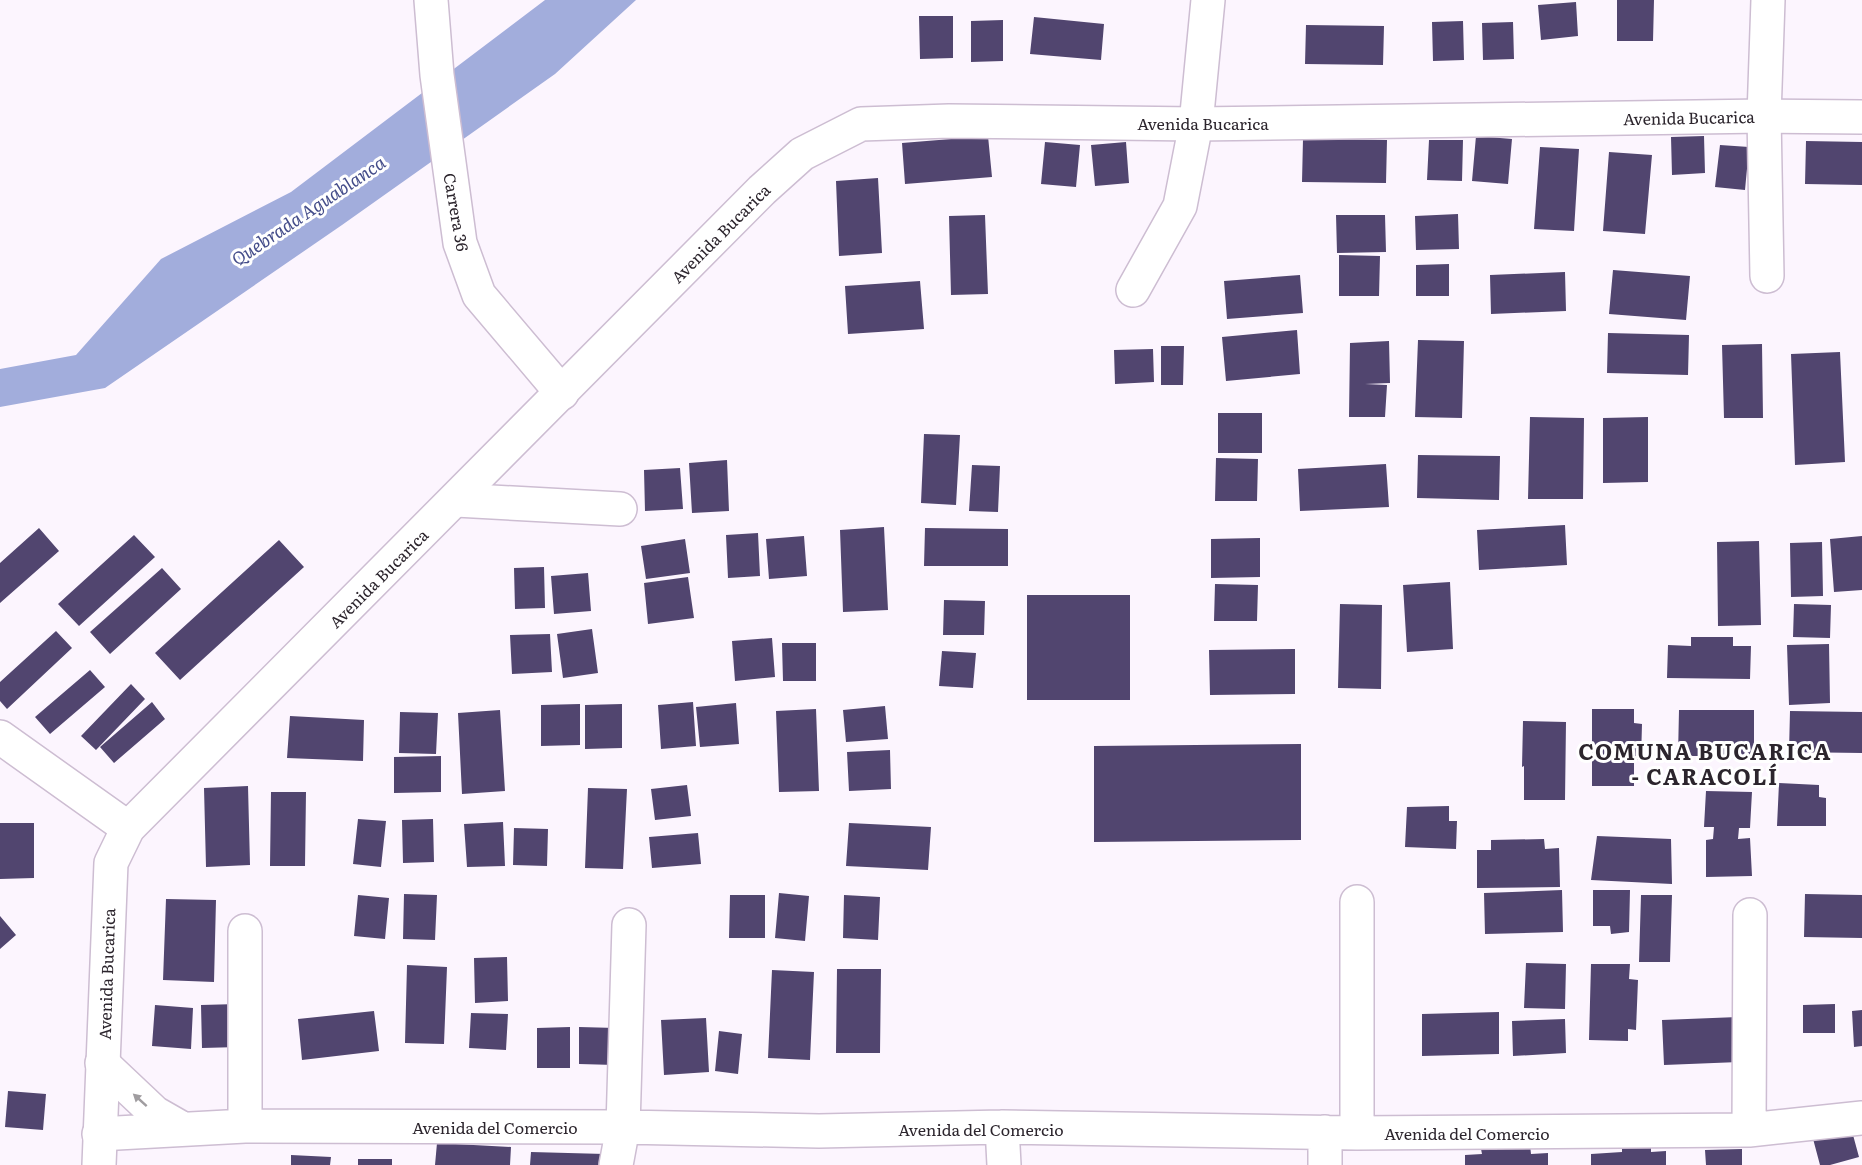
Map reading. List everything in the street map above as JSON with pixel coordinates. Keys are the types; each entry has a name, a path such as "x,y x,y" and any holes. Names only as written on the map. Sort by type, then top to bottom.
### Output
{"street":[{"name":"Carrera 36","path":"431,0 437,75 460,243 479,295 562,393"},
{"path":"1133,290 1180,206 1196,124 1208,0"},
{"path":"1767,276 1764,116 1768,0"},
{"name":"Avenida Bucarica","path":"99,1150 111,862 128,828 762,190 802,154 861,124 949,121 1196,124 1764,116 1862,117"},
{"path":"456,500 620,509"},
{"path":"0,737 128,828"},
{"path":"1356,902 1357,1133"},
{"path":"1749,1130 1750,915"},
{"path":"616,1165 623,1127 629,925"},
{"path":"245,930 245,1126"},
{"path":"102,1063 155,1113 183,1130"},
{"name":"Avenida del Comercio","path":"99,1150 183,1130 245,1126 623,1127 819,1131 1002,1127 1357,1133 1749,1130 1862,1118"},
{"path":"1002,1127 1004,1165"},
{"path":"1325,1132 1325,1165"}],"water":[{"name":"Quebrada Aguablanca","path":"545,0 636,0 555,74 342,225 105,388 0,407 0,369 76,355 161,259 291,192"}],"building":[{"path":"1617,0 1654,0 1653,41 1617,41"},
{"path":"1576,2 1578,36 1541,40 1538,5"},
{"path":"919,16 953,16 953,58 920,59"},
{"path":"1034,17 1104,24 1101,60 1030,54"},
{"path":"1003,20 1003,61 971,62 971,21"},
{"path":"1463,21 1464,60 1433,61 1432,22"},
{"path":"1513,22 1514,59 1483,60 1482,23"},
{"path":"1306,25 1384,26 1383,65 1305,64"},
{"path":"988,136 992,177 905,184 902,143"},
{"path":"1476,136 1512,139 1508,184 1472,181"},
{"path":"1704,136 1705,173 1672,175 1671,137"},
{"path":"1303,139 1387,140 1386,183 1302,182"},
{"path":"1429,140 1463,140 1462,181 1427,180"},
{"path":"1806,141 1862,142 1862,185 1805,184"},
{"path":"1045,142 1080,145 1076,187 1041,184"},
{"path":"1126,142 1129,183 1095,186 1091,145"},
{"path":"1720,145 1749,147 1745,190 1715,187"},
{"path":"1540,147 1579,149 1574,231 1534,229"},
{"path":"1609,152 1652,155 1645,234 1603,231"},
{"path":"878,178 882,253 839,256 836,181"},
{"path":"1458,214 1459,249 1416,250 1415,216"},
{"path":"985,215 988,294 951,295 949,216"},
{"path":"1336,215 1385,215 1386,252 1337,253"},
{"path":"1339,255 1380,256 1379,296 1339,296"},
{"path":"1449,264 1449,296 1416,296 1416,265"},
{"path":"1613,270 1690,276 1686,320 1609,314"},
{"path":"1565,272 1566,311 1491,314 1490,275"},
{"path":"1300,275 1303,313 1227,319 1224,281"},
{"path":"920,281 924,329 848,334 845,286"},
{"path":"1297,330 1300,374 1226,381 1222,337"},
{"path":"1608,333 1689,335 1688,375 1607,373"},
{"path":"1418,340 1464,341 1462,418 1415,417"},
{"path":"1389,341 1390,383 1365,384 1387,385 1385,417 1349,417 1350,343"},
{"path":"1762,344 1763,418 1724,418 1722,345"},
{"path":"1161,346 1184,346 1183,385 1161,385"},
{"path":"1153,349 1154,382 1115,384 1114,350"},
{"path":"1840,352 1845,462 1795,465 1791,354"},
{"path":"1218,413 1262,413 1262,453 1218,453"},
{"path":"1530,417 1584,418 1583,499 1528,499"},
{"path":"1648,417 1648,482 1603,483 1603,418"},
{"path":"924,434 960,435 956,505 921,503"},
{"path":"1418,455 1500,456 1499,500 1417,498"},
{"path":"1216,458 1258,459 1257,501 1215,501"},
{"path":"727,460 729,511 692,513 689,463"},
{"path":"1386,464 1389,507 1300,511 1298,469"},
{"path":"972,465 1000,466 998,512 969,511"},
{"path":"680,468 683,509 645,511 644,470"},
{"path":"1565,525 1567,565 1479,570 1477,530"},
{"path":"884,527 888,610 843,612 840,530"},
{"path":"39,528 59,551 0,603 0,563"},
{"path":"925,528 1008,529 1008,566 924,566"},
{"path":"758,533 760,576 728,578 726,535"},
{"path":"134,535 155,557 79,626 58,604"},
{"path":"804,536 807,576 769,579 766,539"},
{"path":"1862,536 1862,590 1834,592 1830,539"},
{"path":"1260,538 1260,577 1211,578 1211,539"},
{"path":"685,539 690,573 646,579 641,546"},
{"path":"279,540 304,567 180,680 155,653"},
{"path":"1759,541 1761,625 1718,626 1717,542"},
{"path":"1822,542 1823,596 1791,597 1790,543"},
{"path":"544,567 545,608 515,609 514,568"},
{"path":"162,568 181,589 110,654 90,632"},
{"path":"588,573 591,611 554,614 551,576"},
{"path":"688,577 694,618 648,624 644,583"},
{"path":"1450,582 1453,649 1407,652 1403,585"},
{"path":"1215,584 1258,585 1257,621 1214,621"},
{"path":"1027,595 1130,595 1130,700 1027,700"},
{"path":"944,600 985,601 984,635 943,635"},
{"path":"1340,604 1382,605 1381,689 1338,688"},
{"path":"1794,604 1831,605 1830,638 1793,637"},
{"path":"592,629 598,673 563,678 557,634"},
{"path":"56,631 72,648 7,709 0,701 0,682"},
{"path":"550,634 552,672 512,674 510,635"},
{"path":"1691,637 1733,637 1733,646 1751,646 1750,679 1667,678 1668,645 1691,646"},
{"path":"772,638 775,677 735,681 732,641"},
{"path":"782,643 816,643 816,681 783,681"},
{"path":"1829,644 1830,703 1789,705 1787,645"},
{"path":"1295,649 1295,694 1210,695 1209,650"},
{"path":"942,651 976,653 973,688 939,686"},
{"path":"90,670 105,687 50,734 35,717"},
{"path":"131,684 145,699 96,750 81,736"},
{"path":"152,702 165,719 114,763 100,747"},
{"path":"693,702 696,746 661,749 658,705"},
{"path":"736,703 739,744 700,747 696,707"},
{"path":"580,704 580,745 541,746 541,705"},
{"path":"622,704 622,748 585,749 585,705"},
{"path":"885,706 888,739 846,742 843,710"},
{"path":"816,709 819,791 779,792 776,711"},
{"path":"1592,709 1634,709 1634,723 1642,724 1641,760 1634,760 1634,786 1592,786"},
{"path":"500,710 505,791 462,794 458,713"},
{"path":"1679,710 1754,710 1754,756 1678,756"},
{"path":"1790,711 1862,712 1862,753 1789,752"},
{"path":"400,712 438,713 436,754 399,753"},
{"path":"290,716 364,720 363,761 287,758"},
{"path":"1523,721 1566,722 1565,800 1524,800"},
{"path":"1301,744 1301,840 1094,842 1094,746"},
{"path":"890,750 891,789 849,791 847,752"},
{"path":"441,756 441,792 394,793 394,757"},
{"path":"1779,783 1819,785 1819,797 1826,798 1826,826 1777,826"},
{"path":"687,785 691,816 655,820 651,789"},
{"path":"248,786 250,865 206,867 204,788"},
{"path":"588,788 627,789 623,869 585,868"},
{"path":"1706,791 1752,792 1750,828 1739,828 1738,839 1750,838 1752,876 1706,877 1706,840 1713,839 1714,827 1704,827"},
{"path":"271,792 306,792 305,866 270,866"},
{"path":"1449,806 1449,821 1457,821 1456,849 1405,847 1407,807"},
{"path":"358,819 386,821 381,867 353,864"},
{"path":"433,819 434,862 403,863 402,820"},
{"path":"503,822 505,866 467,867 464,824"},
{"path":"0,823 34,823 34,878 0,879"},
{"path":"849,823 931,827 928,870 846,866"},
{"path":"514,828 548,829 547,866 513,865"},
{"path":"698,833 701,864 652,868 649,837"},
{"path":"1597,836 1671,839 1672,884 1591,880"},
{"path":"1544,839 1545,849 1559,848 1560,887 1477,888 1477,850 1491,850 1491,840"},
{"path":"1562,890 1563,932 1485,934 1484,893"},
{"path":"1593,890 1630,890 1629,932 1611,934 1610,926 1593,926"},
{"path":"779,893 809,896 805,941 775,938"},
{"path":"404,894 437,895 435,940 403,939"},
{"path":"1805,894 1862,895 1862,938 1804,937"},
{"path":"358,895 389,898 385,939 354,936"},
{"path":"730,895 765,895 765,938 729,938"},
{"path":"844,895 880,897 878,940 843,938"},
{"path":"1641,895 1672,895 1670,962 1639,962"},
{"path":"166,899 216,900 214,982 163,980"},
{"path":"0,916 16,935 0,949"},
{"path":"507,957 508,1001 475,1003 474,958"},
{"path":"1526,963 1566,964 1565,1009 1524,1008"},
{"path":"1591,964 1630,964 1629,979 1638,980 1636,1030 1628,1029 1628,1041 1589,1040"},
{"path":"407,965 447,967 444,1044 405,1043"},
{"path":"837,969 881,969 880,1053 836,1053"},
{"path":"772,970 814,972 810,1060 768,1058"},
{"path":"238,1004 239,1047 202,1048 201,1005"},
{"path":"1835,1004 1835,1033 1803,1033 1803,1005"},
{"path":"155,1005 193,1008 191,1049 152,1046"},
{"path":"1862,1010 1862,1046 1854,1047 1852,1011"},
{"path":"374,1011 379,1051 302,1060 298,1019"},
{"path":"1499,1012 1499,1054 1422,1056 1422,1014"},
{"path":"471,1013 508,1014 506,1050 469,1048"},
{"path":"1738,1017 1739,1062 1664,1065 1662,1020"},
{"path":"706,1018 709,1072 664,1075 661,1020"},
{"path":"1565,1019 1566,1053 1513,1056 1512,1021"},
{"path":"570,1027 570,1068 537,1068 537,1028"},
{"path":"579,1027 616,1028 615,1065 579,1064"},
{"path":"719,1031 742,1034 738,1074 715,1071"},
{"path":"8,1091 46,1094 43,1130 5,1127"},
{"path":"1850,1124 1859,1157 1830,1165 1820,1165 1812,1135"},
{"path":"1622,1140 1651,1143 1651,1152 1666,1151 1666,1165 1591,1165 1591,1154 1622,1152"},
{"path":"437,1143 511,1147 510,1165 435,1165"},
{"path":"1530,1145 1531,1154 1548,1153 1548,1165 1465,1165 1465,1155 1482,1154 1481,1149"},
{"path":"1742,1149 1742,1165 1706,1165 1705,1150"},
{"path":"531,1152 605,1154 605,1165 530,1165"},
{"path":"291,1155 331,1157 330,1165 291,1165"},
{"path":"358,1159 392,1159 392,1165 358,1165"}],"district":[{"name":"COMUNA BUCARICA - CARACOLÍ","path":"1705,762"}]}
